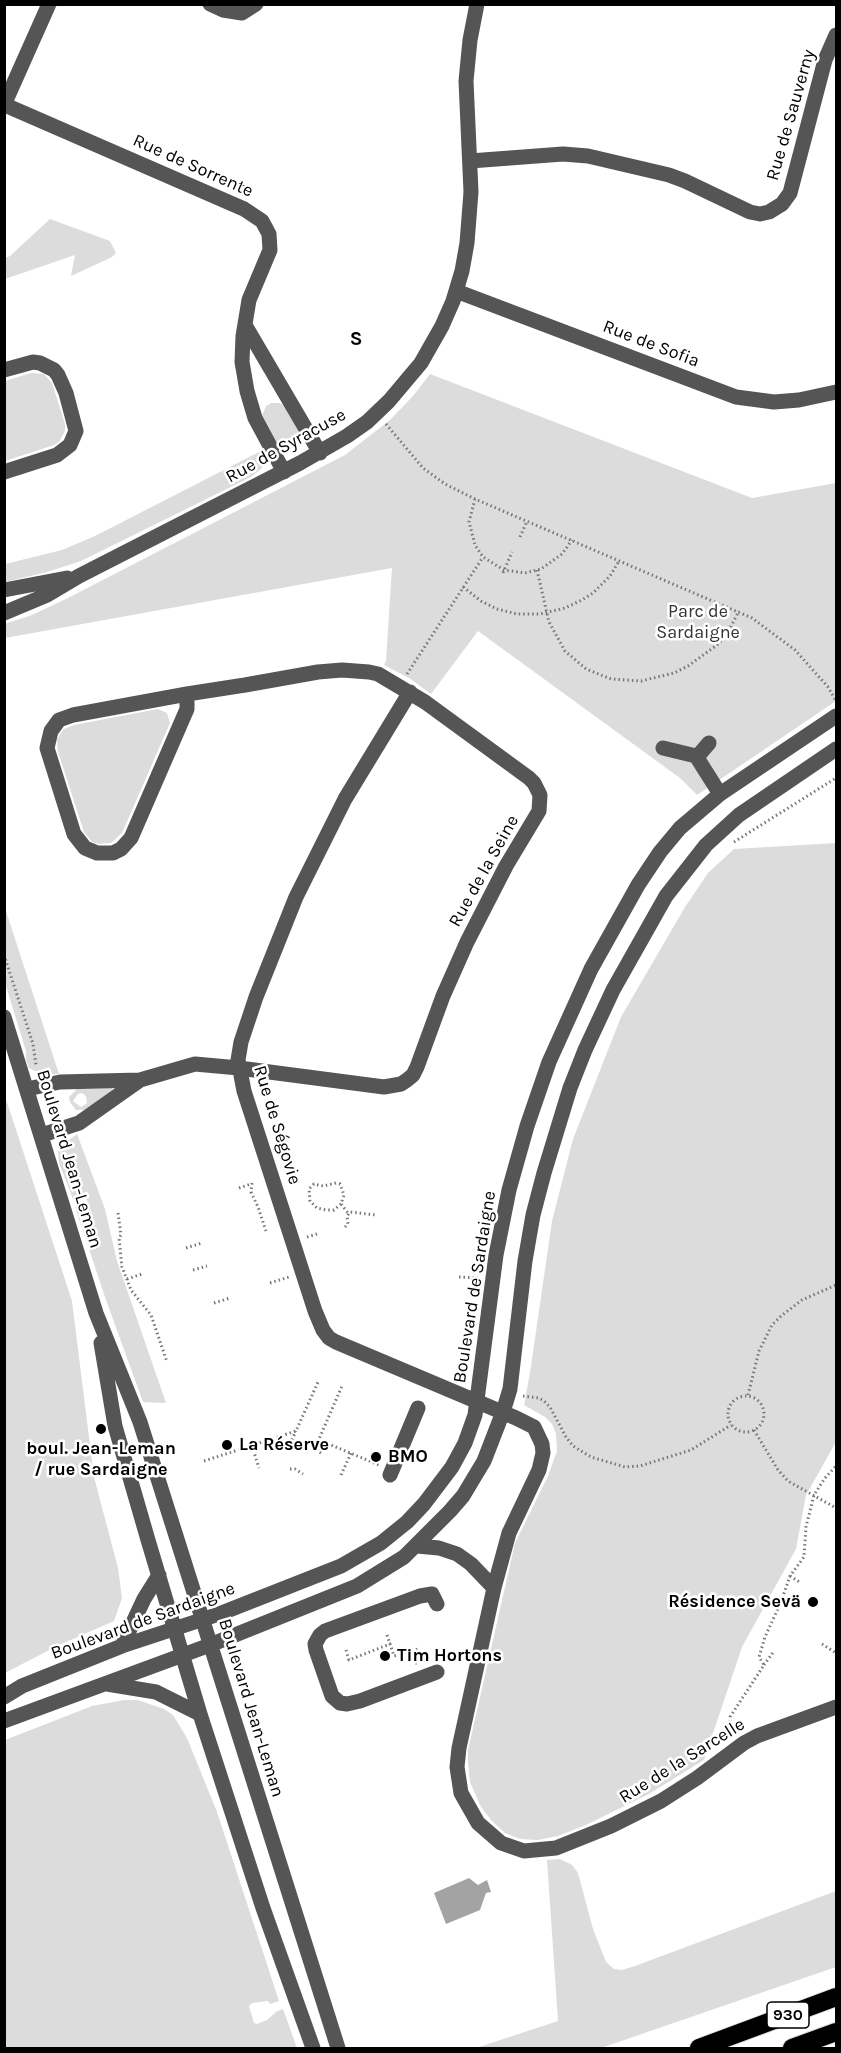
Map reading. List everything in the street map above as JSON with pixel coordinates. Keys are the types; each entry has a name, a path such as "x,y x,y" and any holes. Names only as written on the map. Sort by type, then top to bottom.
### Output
{"highway":[{"name":"930","path":"699,2049 837,1997"},
{"name":"930","path":"792,2049 837,2032"},
{"path":"686,2049 739,2033"}],"street":[{"path":"4,105 49,4"},
{"path":"210,4 223,10 242,13 256,4"},
{"name":"Rue de Syracuse","path":"4,613 47,595 79,576 320,453 356,430 396,393 428,352 442,326 456,291 465,257 470,218 467,68 477,4"},
{"name":"Rue de Sauverny","path":"470,160 579,155 669,175 750,212 760,214 769,212 782,204 790,193 825,60 837,35"},
{"name":"Rue de Sorrente","path":"4,105 244,209 262,221 269,234 270,250 249,300 243,362 247,391 260,430 284,472"},
{"name":"Rue de Sofia","path":"456,291 736,397 774,402 799,400 837,392"},
{"path":"245,325 320,453"},
{"path":"4,370 33,362 54,370 66,393 76,431 70,445 57,455 4,472"},
{"name":"Rue de Syracuse","path":"4,590 79,576"},
{"name":"Rue de la Seine","path":"27,1089 60,1082 140,1080 195,1064 384,1087 394,1086 407,1080 417,1067 443,996 467,942 506,866 536,817 541,803 540,795 529,778 410,692 378,674 342,670 318,672 187,694 73,715 59,720 47,742 48,753 74,834 85,848 97,853 113,853 126,845 131,838 187,709 187,694"},
{"name":"Rue de Ségovie","path":"410,692 349,791 296,897 241,1041 239,1068 244,1091 318,1322 329,1338 503,1412"},
{"name":"Boulevard de Sardaigne","path":"4,1697 22,1686 122,1646 203,1620 341,1566 366,1553 396,1531 424,1504 452,1467 470,1429 478,1401 496,1255 505,1210 527,1126 549,1062 586,979 638,885 660,852 680,828 720,794 837,716"},
{"path":"697,757 709,744"},
{"path":"663,747 697,757 720,794"},
{"path":"4,1721 210,1645 357,1586 390,1567 438,1526 463,1496 484,1461 503,1412 510,1389 525,1261 538,1194 570,1088 608,1000 643,933 666,896 706,844 739,815 830,759 837,749"},
{"name":"Boulevard Jean-Leman","path":"4,1017 96,1313 140,1422 338,2049"},
{"name":"Rue de la Seine","path":"42,1135 79,1123 140,1080"},
{"name":"Boulevard Jean-Leman","path":"96,1313 116,1426 159,1575 200,1714 263,1908 313,2049"},
{"path":"387,1471 418,1408"},
{"name":"Rue de la Sarcelle","path":"503,1412 534,1427 541,1439 543,1454 537,1476 509,1533 494,1588 461,1736 457,1767 461,1793 478,1823 490,1834 510,1847 524,1851 546,1850 568,1845 661,1801 757,1736 837,1707"},
{"path":"417,1546 439,1548 457,1554 471,1564 494,1588"},
{"path":"122,1646 144,1599 159,1575"},
{"path":"437,1672 360,1701 340,1703 332,1696 315,1644 325,1631 420,1596 432,1594 438,1604"},
{"path":"107,1684 156,1692 200,1714"}],"path":[{"path":"384,422 423,468 475,499 739,611 769,629 795,650 828,687 837,701"},
{"path":"475,499 470,515 470,531 475,545 483,557 504,572 525,573 557,562 572,540"},
{"path":"520,537 527,521"},
{"path":"463,532 470,531"},
{"path":"504,572 512,552"},
{"path":"406,676 483,557"},
{"path":"463,587 481,601 507,612 529,615 546,613 574,605 593,593 610,576 619,561"},
{"path":"537,570 552,631 565,651 592,672 611,679 641,681 674,673 703,657 727,634 739,611"},
{"path":"726,847 837,778"},
{"name":"Boulevard Jean-Leman","path":"4,955 33,1044 37,1072"},
{"path":"239,1188 271,1177"},
{"path":"252,1184 251,1192 267,1234"},
{"path":"342,1204 334,1210 317,1208 310,1201 309,1189 314,1184 340,1184 344,1195 343,1209 348,1213 376,1215"},
{"path":"118,1213 122,1235 119,1239 120,1252 127,1279 136,1298 151,1315 166,1362"},
{"path":"345,1227 348,1224 348,1213"},
{"path":"186,1248 202,1243"},
{"path":"193,1270 207,1266"},
{"path":"270,1283 302,1273"},
{"path":"127,1279 142,1274"},
{"path":"459,1277 481,1279"},
{"path":"748,1395 759,1350 772,1325 802,1300 837,1285"},
{"path":"214,1303 230,1298"},
{"path":"288,1448 293,1430 318,1382"},
{"path":"321,1452 316,1449 342,1386"},
{"path":"748,1395 758,1400 764,1412 762,1423 754,1430 743,1432 731,1425 727,1415 730,1404 737,1397 748,1395"},
{"path":"523,1396 539,1398 550,1407 573,1446 591,1457 625,1467 640,1466 691,1449 731,1425"},
{"path":"204,1461 293,1430"},
{"path":"754,1430 778,1470 788,1480 837,1508"},
{"path":"319,1440 375,1462 387,1471"},
{"path":"252,1446 259,1468"},
{"path":"341,1475 351,1453"},
{"path":"764,1665 759,1657 760,1651 790,1576 804,1557 806,1527 814,1495 825,1478 837,1466"},
{"path":"290,1469 303,1474"},
{"path":"790,1576 801,1583"},
{"path":"387,1635 394,1656 418,1648 414,1663"},
{"path":"346,1650 349,1660 390,1644"},
{"path":"822,1644 837,1653"},
{"path":"731,1741 730,1717 774,1651"}],"green space":[{"path":"50,219 110,241 116,253 71,276 75,255 5,279 5,258"},
{"path":"31,373 44,374 52,383 65,424 65,431 59,442 54,445 5,461 5,381"},
{"name":"Parc de Sardaigne","path":"430,374 752,498 836,483 836,701 697,795 680,778 478,631 431,694 409,678 384,665 392,568 5,638 4,624 32,615 68,598 345,455 390,420"},
{"path":"271,403 280,403 284,406 299,431 300,441 292,449 286,449 276,442 262,416 266,406"},
{"path":"263,450 265,460 261,469 251,477 81,561 5,582 5,564 62,550 95,536"},
{"path":"158,709 167,713 170,723 122,833 111,843 92,842 84,832 58,752 57,740 64,729 74,725"},
{"path":"836,843 836,1442 806,1495 796,1549 742,1647 704,1760 649,1794 586,1825 558,1836 538,1840 520,1839 505,1833 481,1807 470,1782 468,1750 515,1543 548,1476 557,1451 556,1434 552,1424 545,1417 524,1405 552,1221 573,1139 621,1017 685,907 708,873 734,849"},
{"path":"4,908 59,1074 41,1074 29,1068 26,1060 26,1051 5,983"},
{"path":"112,1088 113,1092 84,1110 76,1110 69,1097 77,1089","holes":["82,1093 86,1096 87,1103 81,1107 73,1101 78,1094"]},
{"path":"4,1093 72,1301 94,1477 118,1568 122,1598 114,1621 57,1646 5,1673"},
{"path":"77,1134 105,1209 117,1261 166,1403 143,1402 75,1207 88,1203 85,1195 73,1199 59,1163 60,1147"},
{"path":"124,1700 138,1700 164,1709 173,1715 187,1738 217,1812 279,2001 270,2004 268,2001 252,2003 249,2006 254,2023 267,2020 283,2009 297,2048 5,2048 5,1740 92,1706"},
{"path":"560,1859 572,1865 578,1873 593,1929 606,1962 614,1969 622,1970 635,1966 836,1891 836,1967 601,2048 476,2048 558,2021 547,1860"}],"shaded area":[{"path":"469,1878 478,1885 487,1880 491,1892 486,1893 480,1910 446,1924 434,1893"}],"place":[{"name":"boul. Jean-Leman / rue Sardaigne","path":"101,1429"},
{"name":"La Réserve","path":"227,1445"},
{"name":"BMO","path":"376,1457"},
{"name":"Résidence Sevä","path":"813,1602"},
{"name":"Tim Hortons","path":"385,1656"}],"district":[{"name":"S","path":"356,339"}]}
